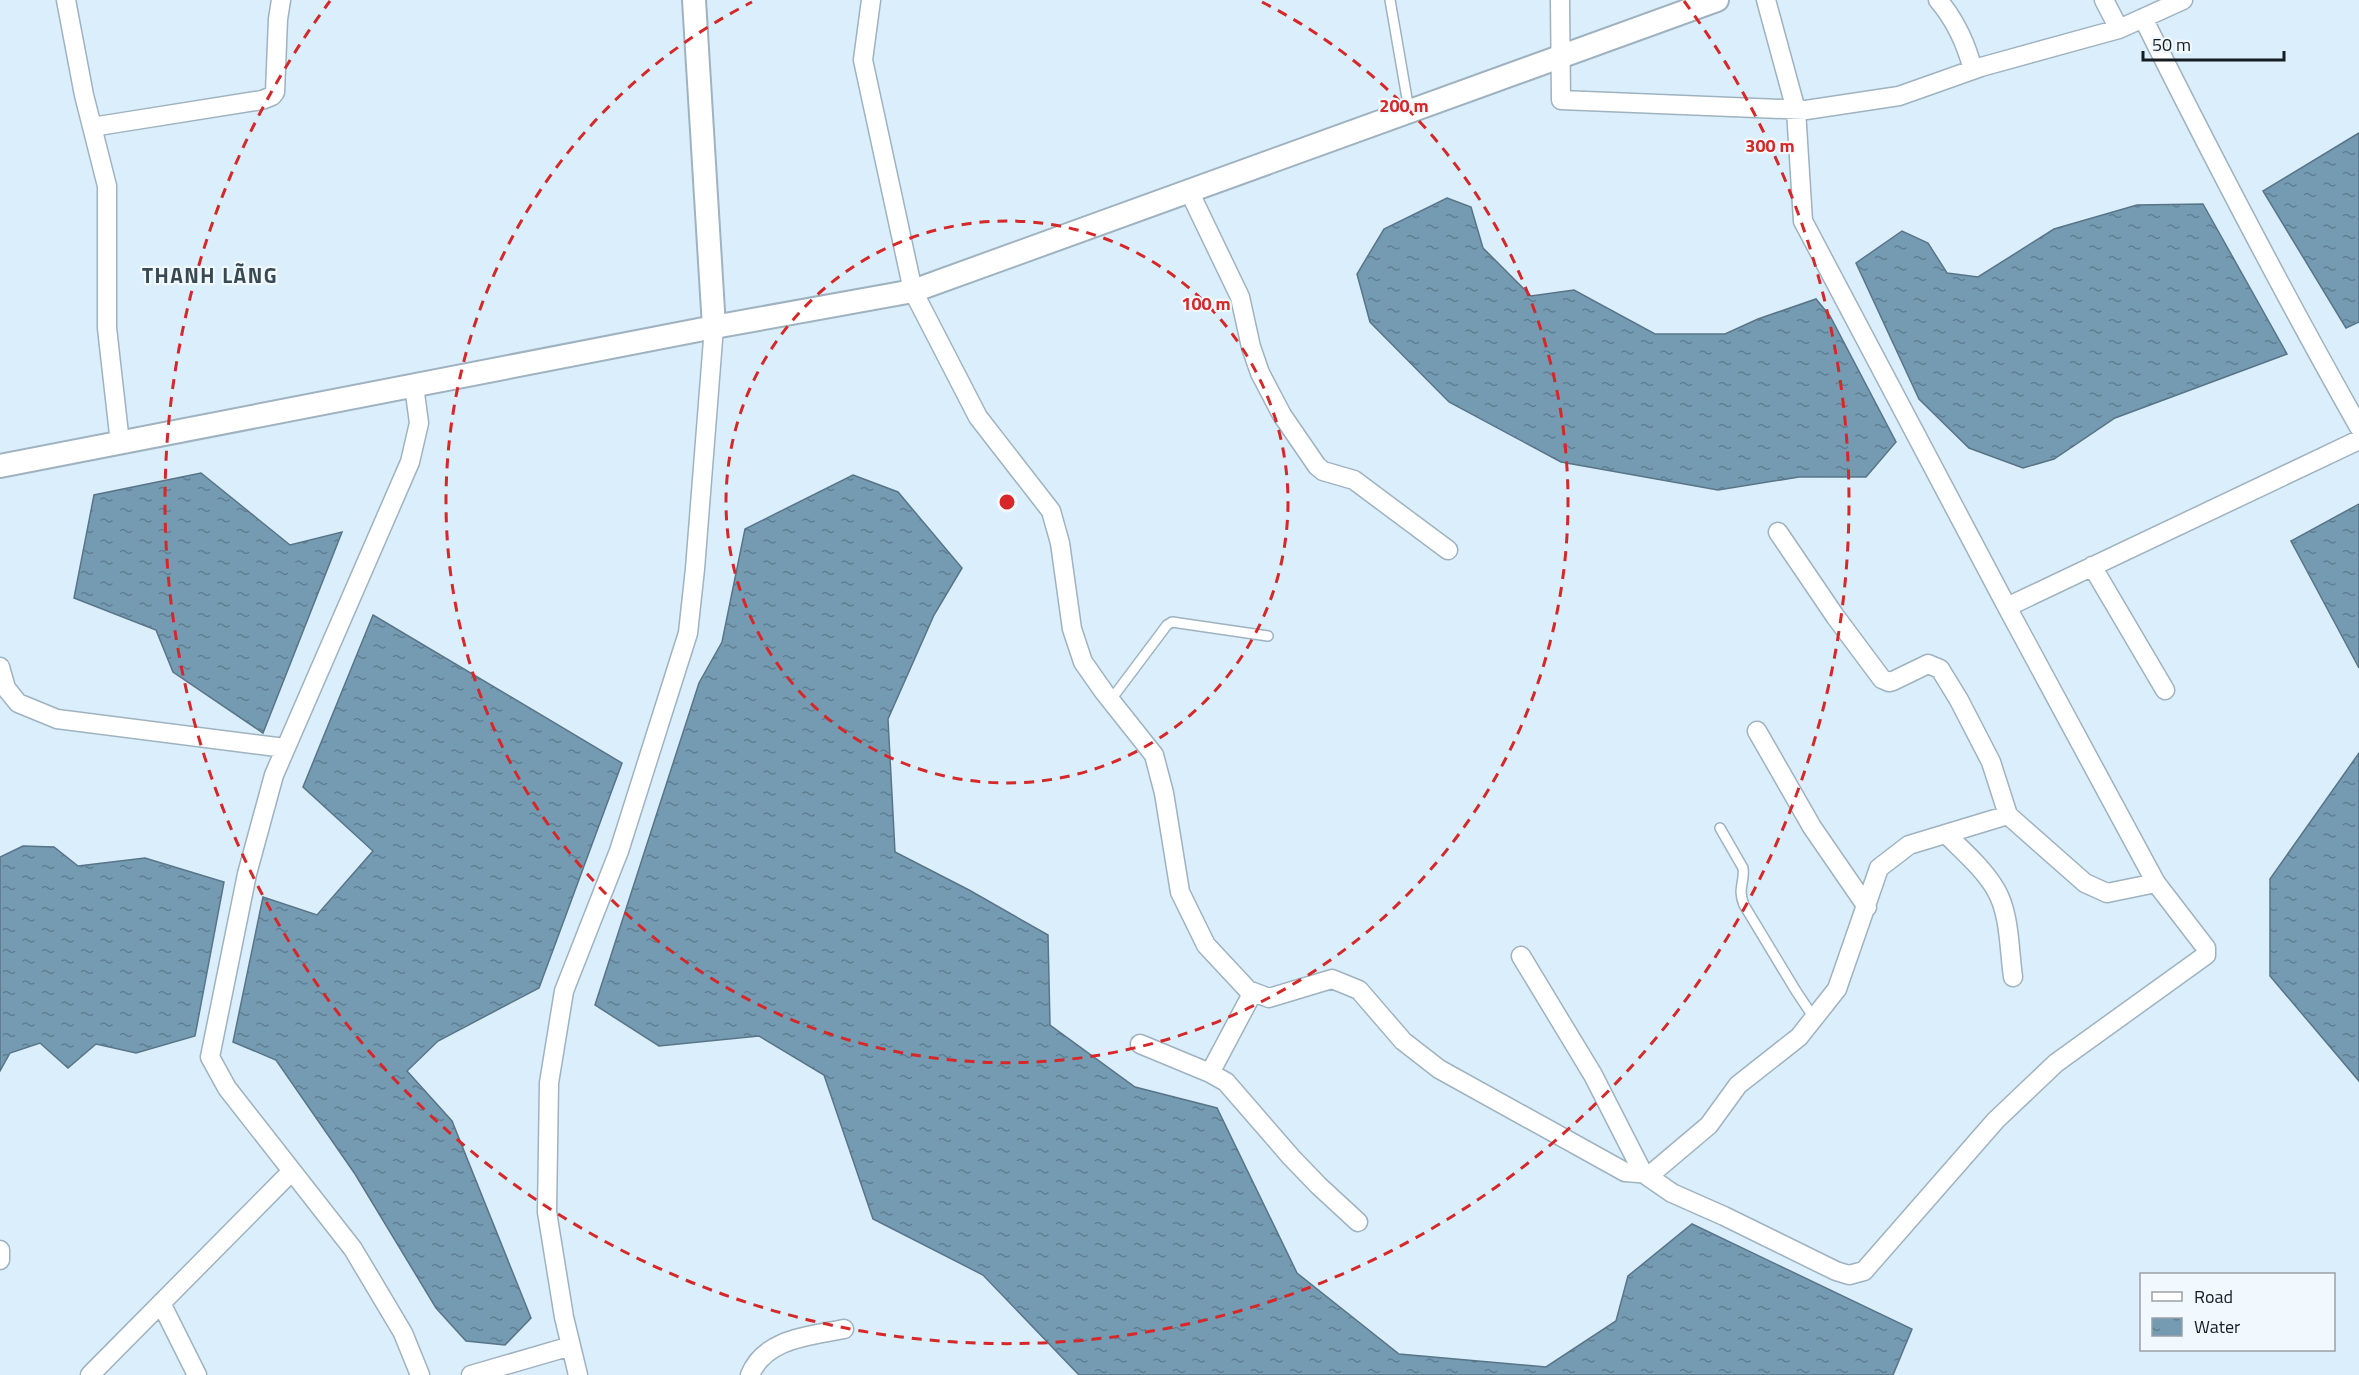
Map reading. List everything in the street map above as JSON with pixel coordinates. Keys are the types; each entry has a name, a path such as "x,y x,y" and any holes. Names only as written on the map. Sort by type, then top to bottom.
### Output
{"street":[{"path":"66,0 92,127 107,186 107,328 120,443"},
{"path":"92,127 272,96 276,92 278,19 281,0"},
{"path":"578,1375 570,1346 547,1212 549,1083 564,992 619,851 688,633 714,327 694,0"},
{"path":"871,0 863,60 913,291 978,417 1051,511 1060,543 1072,629 1083,662 1110,701 1154,755 1164,793 1180,892 1206,945 1248,990 1269,998 1332,979 1359,990 1403,1041 1439,1069 1625,1172 1651,1174 1709,1125 1738,1085 1800,1037 1837,989 1879,868 1909,845 2008,815"},
{"path":"1560,0 1561,100 1796,110 1899,96 1974,70 2119,29 2183,0"},
{"path":"0,466 714,327 913,291 1717,0"},
{"path":"1521,956 1593,1075 1643,1173 1672,1193 1836,1271 1849,1275 1864,1271 1996,1120 2056,1063 2206,955 2206,948 2156,883 1803,221 1796,110 1766,0"},
{"path":"1938,0 1950,14 1965,41 1974,70"},
{"path":"2104,0 2119,29"},
{"path":"2143,18 2320,359 2359,426"},
{"path":"1189,191 1240,297 1251,347 1260,373 1282,415 1317,466 1323,471 1354,480 1448,550"},
{"path":"414,386 419,423 410,462 274,775 247,874 210,1057 227,1088 353,1249 403,1333 420,1375"},
{"path":"2007,607 2359,440"},
{"path":"1779,532 1835,616 1882,680 1893,681 1928,664 1941,669 1991,762 2008,815 2085,883 2107,893 2156,883"},
{"path":"2092,566 2165,690"},
{"path":"0,667 6,688 18,703 57,718 285,748"},
{"path":"1756,731 1812,827 1867,907"},
{"path":"1946,834 1988,878 1996,890 2004,911 2013,977"},
{"path":"1210,1072 1253,992"},
{"path":"1140,1044 1210,1072 1226,1082 1291,1157 1358,1222"},
{"path":"90,1375 292,1171"},
{"path":"0,1250 0,1260"},
{"path":"161,1302 197,1375"},
{"path":"750,1375 758,1361 770,1349 787,1341 844,1329"},
{"path":"471,1375 570,1346"}],"lane":[{"path":"1390,0 1410,111"},
{"path":"1110,701 1167,625 1173,622 1268,636"},
{"path":"1720,828 1743,868 1744,875 1740,889 1744,905 1814,1018"}],"water":[{"path":"2359,133 2359,322 2346,328 2263,191"},
{"path":"1447,198 1471,207 1483,248 1531,296 1574,290 1655,334 1725,334 1758,319 1816,299 1830,316 1896,442 1866,477 1799,477 1718,490 1561,462 1449,402 1370,322 1357,274 1384,229"},
{"path":"2203,204 2287,354 2115,418 2054,459 2023,468 1969,448 1919,399 1856,263 1902,231 1928,243 1947,273 1978,277 2054,229 2137,205"},
{"path":"201,473 290,545 342,532 263,733 173,672 156,630 74,598 94,495"},
{"path":"853,475 898,492 962,568 934,615 888,719 895,852 969,890 1048,935 1050,1025 1135,1087 1217,1108 1297,1273 1399,1354 1546,1367 1616,1321 1628,1276 1692,1224 1912,1329 1893,1375 1079,1375 983,1275 873,1219 824,1075 759,1036 659,1046 595,1005 699,683 722,642 745,529"},
{"path":"2359,504 2359,668 2291,541"},
{"path":"373,615 622,763 539,988 438,1041 407,1071 452,1121 531,1318 505,1345 466,1341 436,1308 355,1174 276,1060 233,1042 263,897 317,915 373,851 303,787"},
{"path":"2359,753 2359,1081 2270,976 2270,879"},
{"path":"23,846 54,847 78,866 145,858 224,882 195,1036 136,1053 96,1044 68,1068 40,1043 10,1053 0,1071 0,857"}],"district":[{"name":"THANH LÃNG","path":"210,276"}]}
